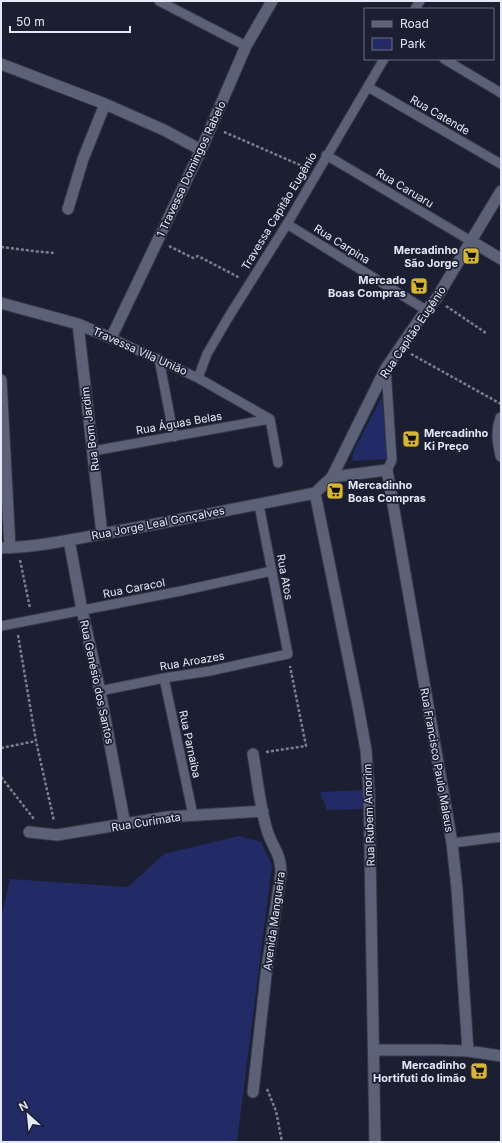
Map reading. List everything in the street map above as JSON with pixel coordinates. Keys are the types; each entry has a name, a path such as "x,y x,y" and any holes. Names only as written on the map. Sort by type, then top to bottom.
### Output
{"street":[{"name":"1 Travessa Domingos Rabelo","path":"110,338 201,150 246,46 272,1"},
{"path":"1,64 106,104 164,130 201,150"},
{"path":"68,209 83,159 106,104"},
{"name":"Rua Capitão Eugênio","path":"315,493 332,477 386,368 426,310 436,299 501,191"},
{"path":"471,241 501,259"},
{"name":"Travessa Vila União","path":"1,303 78,324 110,338"},
{"name":"Rua Bom Jardim","path":"78,324 102,534"},
{"path":"1,380 9,548"},
{"path":"501,418 498,426 497,439 501,456"},
{"path":"332,477 387,470"},
{"name":"Rua Francisco Paulo Maleus","path":"387,470 452,843 457,889 468,1051"},
{"name":"Rua Jorge Leal Gonçalves","path":"9,548 36,546 259,505 315,493"},
{"name":"Rua Rubem Amorim","path":"315,493 358,706 366,750 370,791 375,1142"},
{"name":"Rua Genésio dos Santos","path":"69,540 82,610 100,691 125,825"},
{"name":"Avenida Mangueira","path":"253,754 267,830 278,852 281,863 281,873 266,975 253,1092"},
{"name":"Rua Curimata","path":"29,832 52,835 125,825 167,817 263,811"},
{"path":"374,1050 468,1051 501,1056"}],"lane":[{"path":"159,1 246,46"},
{"name":"Travessa Capitão Eugênio","path":"198,378 207,354 249,283 287,224 316,172 383,60"},
{"path":"446,60 501,93"},
{"name":"Rua Catende","path":"368,87 501,164"},
{"name":"Rua Caruaru","path":"326,155 471,241"},
{"name":"Rua Carpina","path":"287,224 426,310"},
{"name":"Travessa Vila União","path":"110,338 198,378 270,419"},
{"path":"159,359 174,437"},
{"path":"386,368 392,460 387,470"},
{"path":"270,419 278,463"},
{"name":"Rua Águas Belas","path":"93,451 270,419"},
{"name":"Rua Atos","path":"259,505 288,654"},
{"name":"Rua Caracol","path":"1,626 181,591 272,571"},
{"name":"Rua Aroazes","path":"100,691 164,678 210,671 288,654"},
{"name":"Rua Parnaiba","path":"164,678 193,815"},
{"path":"452,843 501,837"}],"path":[{"path":"212,126 316,172"},
{"path":"158,240 193,258 198,256 249,283"},
{"path":"1,247 55,253"},
{"path":"436,299 486,333"},
{"path":"401,348 501,404"},
{"path":"9,548 33,620"},
{"path":"16,623 52,835"},
{"path":"253,754 306,746 288,654"},
{"path":"1,748 36,741"},
{"path":"1,777 52,835"},
{"path":"265,1082 276,1111 282,1142"}],"green space":[{"path":"382,397 387,459 352,461 354,450"},
{"path":"365,790 364,809 327,810 320,792"},
{"path":"239,836 261,842 272,865 237,1142 1,1142 1,918 10,879 128,887 164,854"}],"place":[{"name":"Mercadinho São Jorge","path":"471,256"},
{"name":"Mercado Boas Compras","path":"419,286"},
{"name":"Mercadinho Ki Preço","path":"411,439"},
{"name":"Mercadinho Boas Compras","path":"335,491"},
{"name":"Mercadinho Hortifuti do limão","path":"479,1071"}]}
